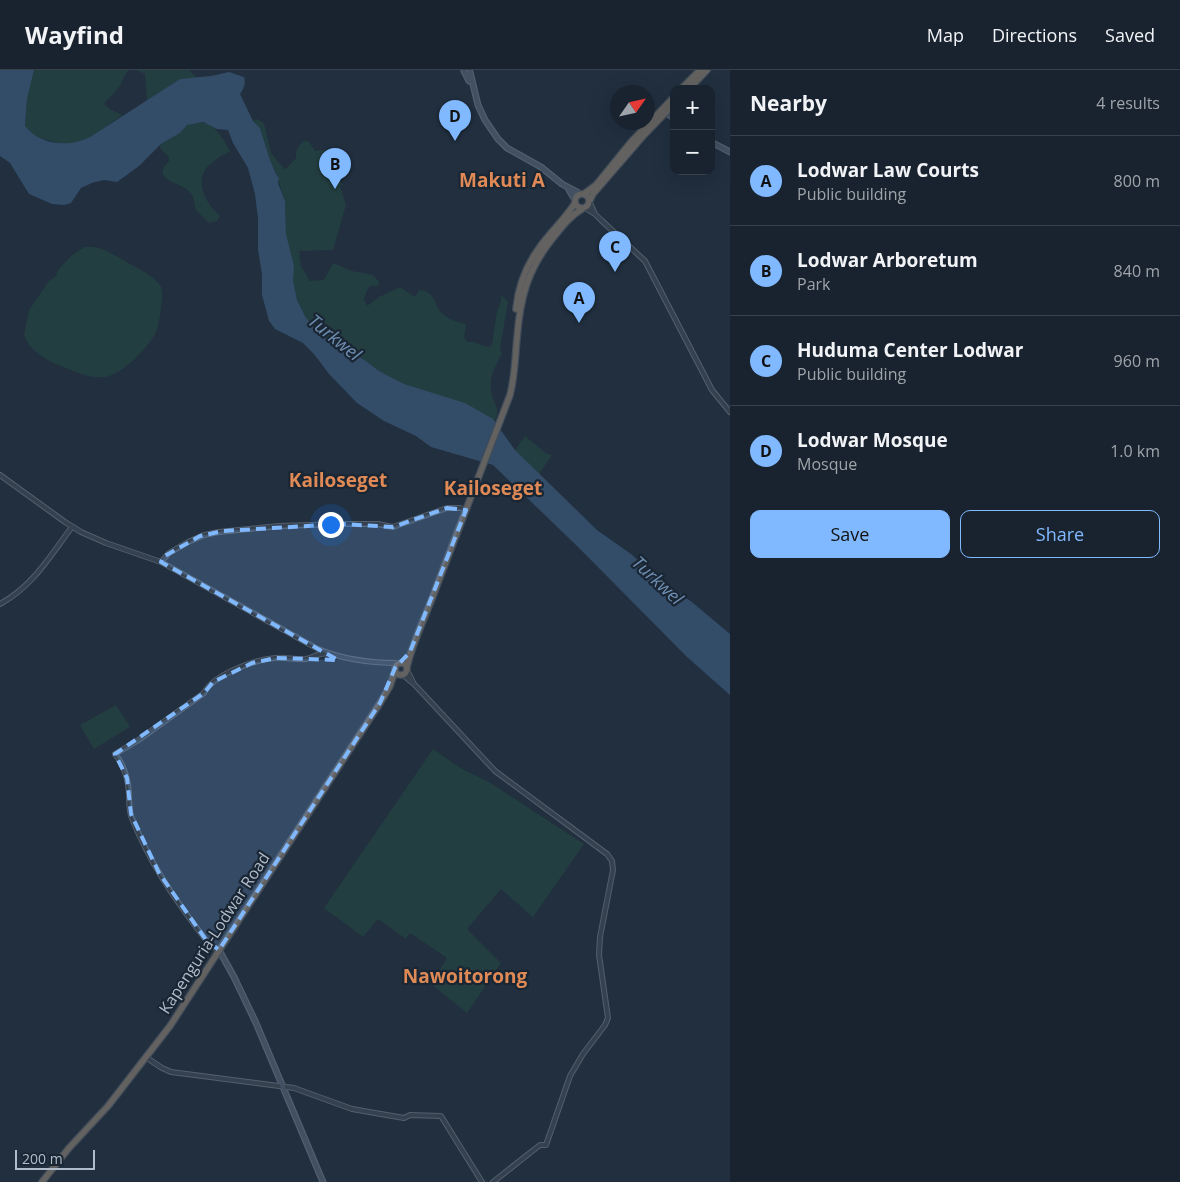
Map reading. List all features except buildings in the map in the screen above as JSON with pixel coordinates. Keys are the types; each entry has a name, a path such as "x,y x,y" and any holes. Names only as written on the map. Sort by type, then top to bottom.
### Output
{"highway":[{"path":"686,85 700,70"},
{"path":"693,85 707,70"},
{"path":"516,338 515,322 520,284 538,248 575,202 577,196 596,185 631,142 670,101"},
{"path":"516,338 525,286 539,256 570,217 590,202 593,194 645,134 670,108"},
{"path":"582,194 588,196 590,202"},
{"path":"575,202 578,207 584,208"},
{"name":"Kapenguria-Lodwar Road","path":"42,1182 69,1148 108,1106 182,1009 218,950 390,686 404,672 410,652 510,396 514,377 516,338"},
{"name":"Kapenguria-Lodwar Road","path":"390,686 397,667 410,652"},
{"path":"404,663 404,672 398,675 397,667 404,663"}],"main road":[{"path":"467,71 480,110 503,144 538,165 569,188 582,194"},
{"path":"666,113 670,116"},
{"path":"715,144 730,152"},
{"path":"569,188 575,202"},
{"path":"218,950 246,1001 323,1182"}],"street":[{"path":"590,202 595,214"},
{"path":"584,208 595,214 645,260 712,390 730,412"},
{"path":"0,475 72,527 106,544 161,562 318,649 332,654"},
{"path":"161,562 165,556 175,549 207,534 279,526 378,524 393,527 447,508 466,510"},
{"path":"0,604 34,578 72,527"},
{"path":"218,950 209,945 158,873 131,814 127,778 123,765 115,754 137,741 204,693 213,682 246,666 276,658 306,659 321,653 388,663 397,667"},
{"path":"404,672 494,771 610,857 613,870 599,945 599,967 603,976 608,1020 582,1054 570,1076 546,1145 540,1145 493,1182"},
{"path":"601,930 607,929"},
{"path":"146,1058 171,1072 294,1088 352,1109 404,1118 410,1115 441,1116 482,1182"}],"highlighted area":[{"path":"447,508 466,510 410,652 395,668 380,703 219,950 206,940 159,873 131,814 127,778 115,754 204,693 213,682 252,663 276,658 338,660 161,562 163,557 200,536 223,531 341,524 393,527"}],"green space":[{"path":"34,70 129,70 125,74 120,86 104,104 111,110 123,115 90,137 75,143 60,143 38,137 25,126 27,99"},
{"path":"136,70 189,70 197,78 180,79 147,101 145,74"},
{"path":"257,119 264,123 271,153 284,169 296,158 300,145 304,141 309,142 315,151 324,150 343,185 340,186 346,205 333,250 299,251 301,266 310,281 324,280 333,263 352,271 373,275 379,282 378,286 370,286 367,290 364,299 367,306 379,297 400,287 415,297 419,290 425,291 432,296 444,315 452,320 466,324 464,337 467,342 488,347 492,345 501,295 508,302 500,348 502,354 495,367 491,381 491,391 497,408 495,421 483,414 404,384 329,340 313,327 297,300 286,234 285,201 260,128 253,121"},
{"path":"197,122 213,127 230,151 207,167 203,173 202,187 204,193 211,206 220,216 217,221 209,223 195,209 191,194 182,186 166,178 162,173 169,161 169,157 160,148 161,144 180,133 187,125"},
{"path":"85,247 104,250 141,270 156,281 161,287 162,292 159,321 154,336 145,348 126,366 105,377 82,374 50,361 34,350 24,335 29,310 49,281 56,276 58,270 72,255"},
{"path":"525,436 547,454 552,455 539,474 515,450"},
{"path":"116,705 130,727 94,749 80,725"},
{"path":"433,749 462,769 489,782 584,844 533,917 501,889 467,929 501,963 467,1013 431,984 447,958 410,933 406,939 378,919 363,937 324,908"}],"water":[{"name":"Turkwel","path":"0,70 34,70 27,99 25,126 39,137 55,143 73,143 90,137 180,79 229,72 244,77 244,86 240,94 253,121 260,128 270,160 279,178 278,183 285,201 286,234 294,266 293,280 297,300 313,327 329,340 404,384 465,403 493,419 515,450 597,530 631,554 656,577 692,602 730,634 730,695 687,657 578,547 493,465 431,447 416,436 384,421 357,403 303,343 275,329 269,321 262,295 255,194 248,168 233,143 228,130 217,129 203,122 187,125 180,133 161,144 139,166 117,182 104,180 92,183 81,188 71,203 64,205 52,204 29,194 10,163 0,156"}],"place":[{"name":"Lodwar Mosque","path":"455,141"},
{"name":"Lodwar Arboretum","path":"335,189"},
{"name":"Huduma Center Lodwar","path":"615,272"},
{"name":"Lodwar Law Courts","path":"579,323"}],"district":[{"name":"Makuti A","path":"502,180"},
{"name":"Kailoseget","path":"338,480"},
{"name":"Kailoseget","path":"493,488"},
{"name":"Nawoitorong","path":"465,976"}]}
